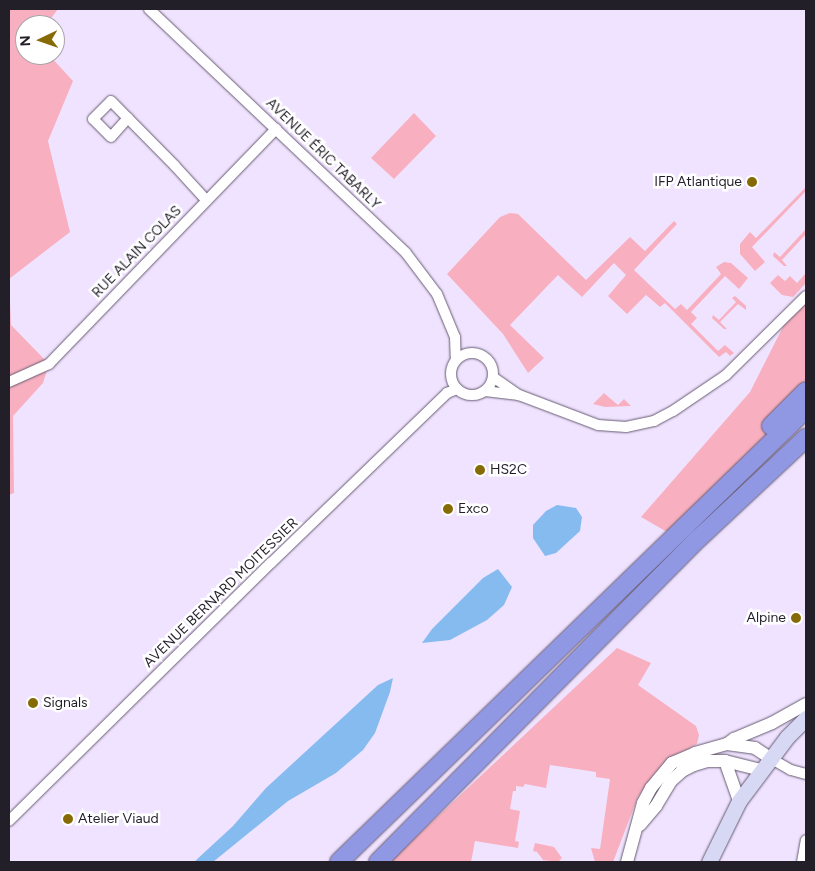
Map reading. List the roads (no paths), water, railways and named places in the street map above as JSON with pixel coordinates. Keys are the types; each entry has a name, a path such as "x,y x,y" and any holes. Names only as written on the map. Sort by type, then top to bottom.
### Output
{"highway":[{"path":"674,536 698,501 806,390"},
{"path":"339,862 806,409"},
{"path":"378,862 698,539 806,438"}],"main road":[{"path":"709,862 739,801 766,764 806,718"}],"street":[{"name":"AVENUE ÉRIC TABARLY","path":"149,9 406,253 437,294 455,337 456,360"},
{"path":"128,118 206,200"},
{"name":"RUE ALAIN COLAS","path":"9,382 49,364 276,129"},
{"path":"493,377 519,395 598,425 626,427 654,421 673,411 726,375 806,296"},
{"name":"AVENUE ÉRIC TABARLY","path":"455,337 473,352"},
{"path":"485,391 493,377 491,363 480,354 473,352 467,353 456,360 451,372 453,384 457,389 468,395 485,391 519,395"},
{"name":"AVENUE BERNARD MOITESSIER","path":"9,821 447,393 457,389"},
{"path":"627,862 638,827 656,806 672,781 682,772 734,739 772,723 806,704"},
{"path":"728,744 755,748 766,764"},
{"path":"708,755 726,761 766,764 806,774"},
{"path":"726,761 739,801"},
{"path":"802,862 806,840"}],"water":[{"path":"557,505 576,508 582,517 580,531 556,553 545,556 533,538 533,525 546,511"},
{"path":"498,569 512,587 504,605 487,620 450,640 422,643 432,629 483,578"},
{"path":"393,678 390,692 375,733 363,750 336,773 288,801 213,862 194,862 233,826 266,788 378,685"}],"place":[{"name":"IFP Atlantique","path":"752,182"},
{"name":"HS2C","path":"480,470"},
{"name":"Exco","path":"448,509"},
{"name":"Alpine","path":"796,618"},
{"name":"Signals","path":"33,703"},
{"name":"Atelier Viaud","path":"68,819"}]}
